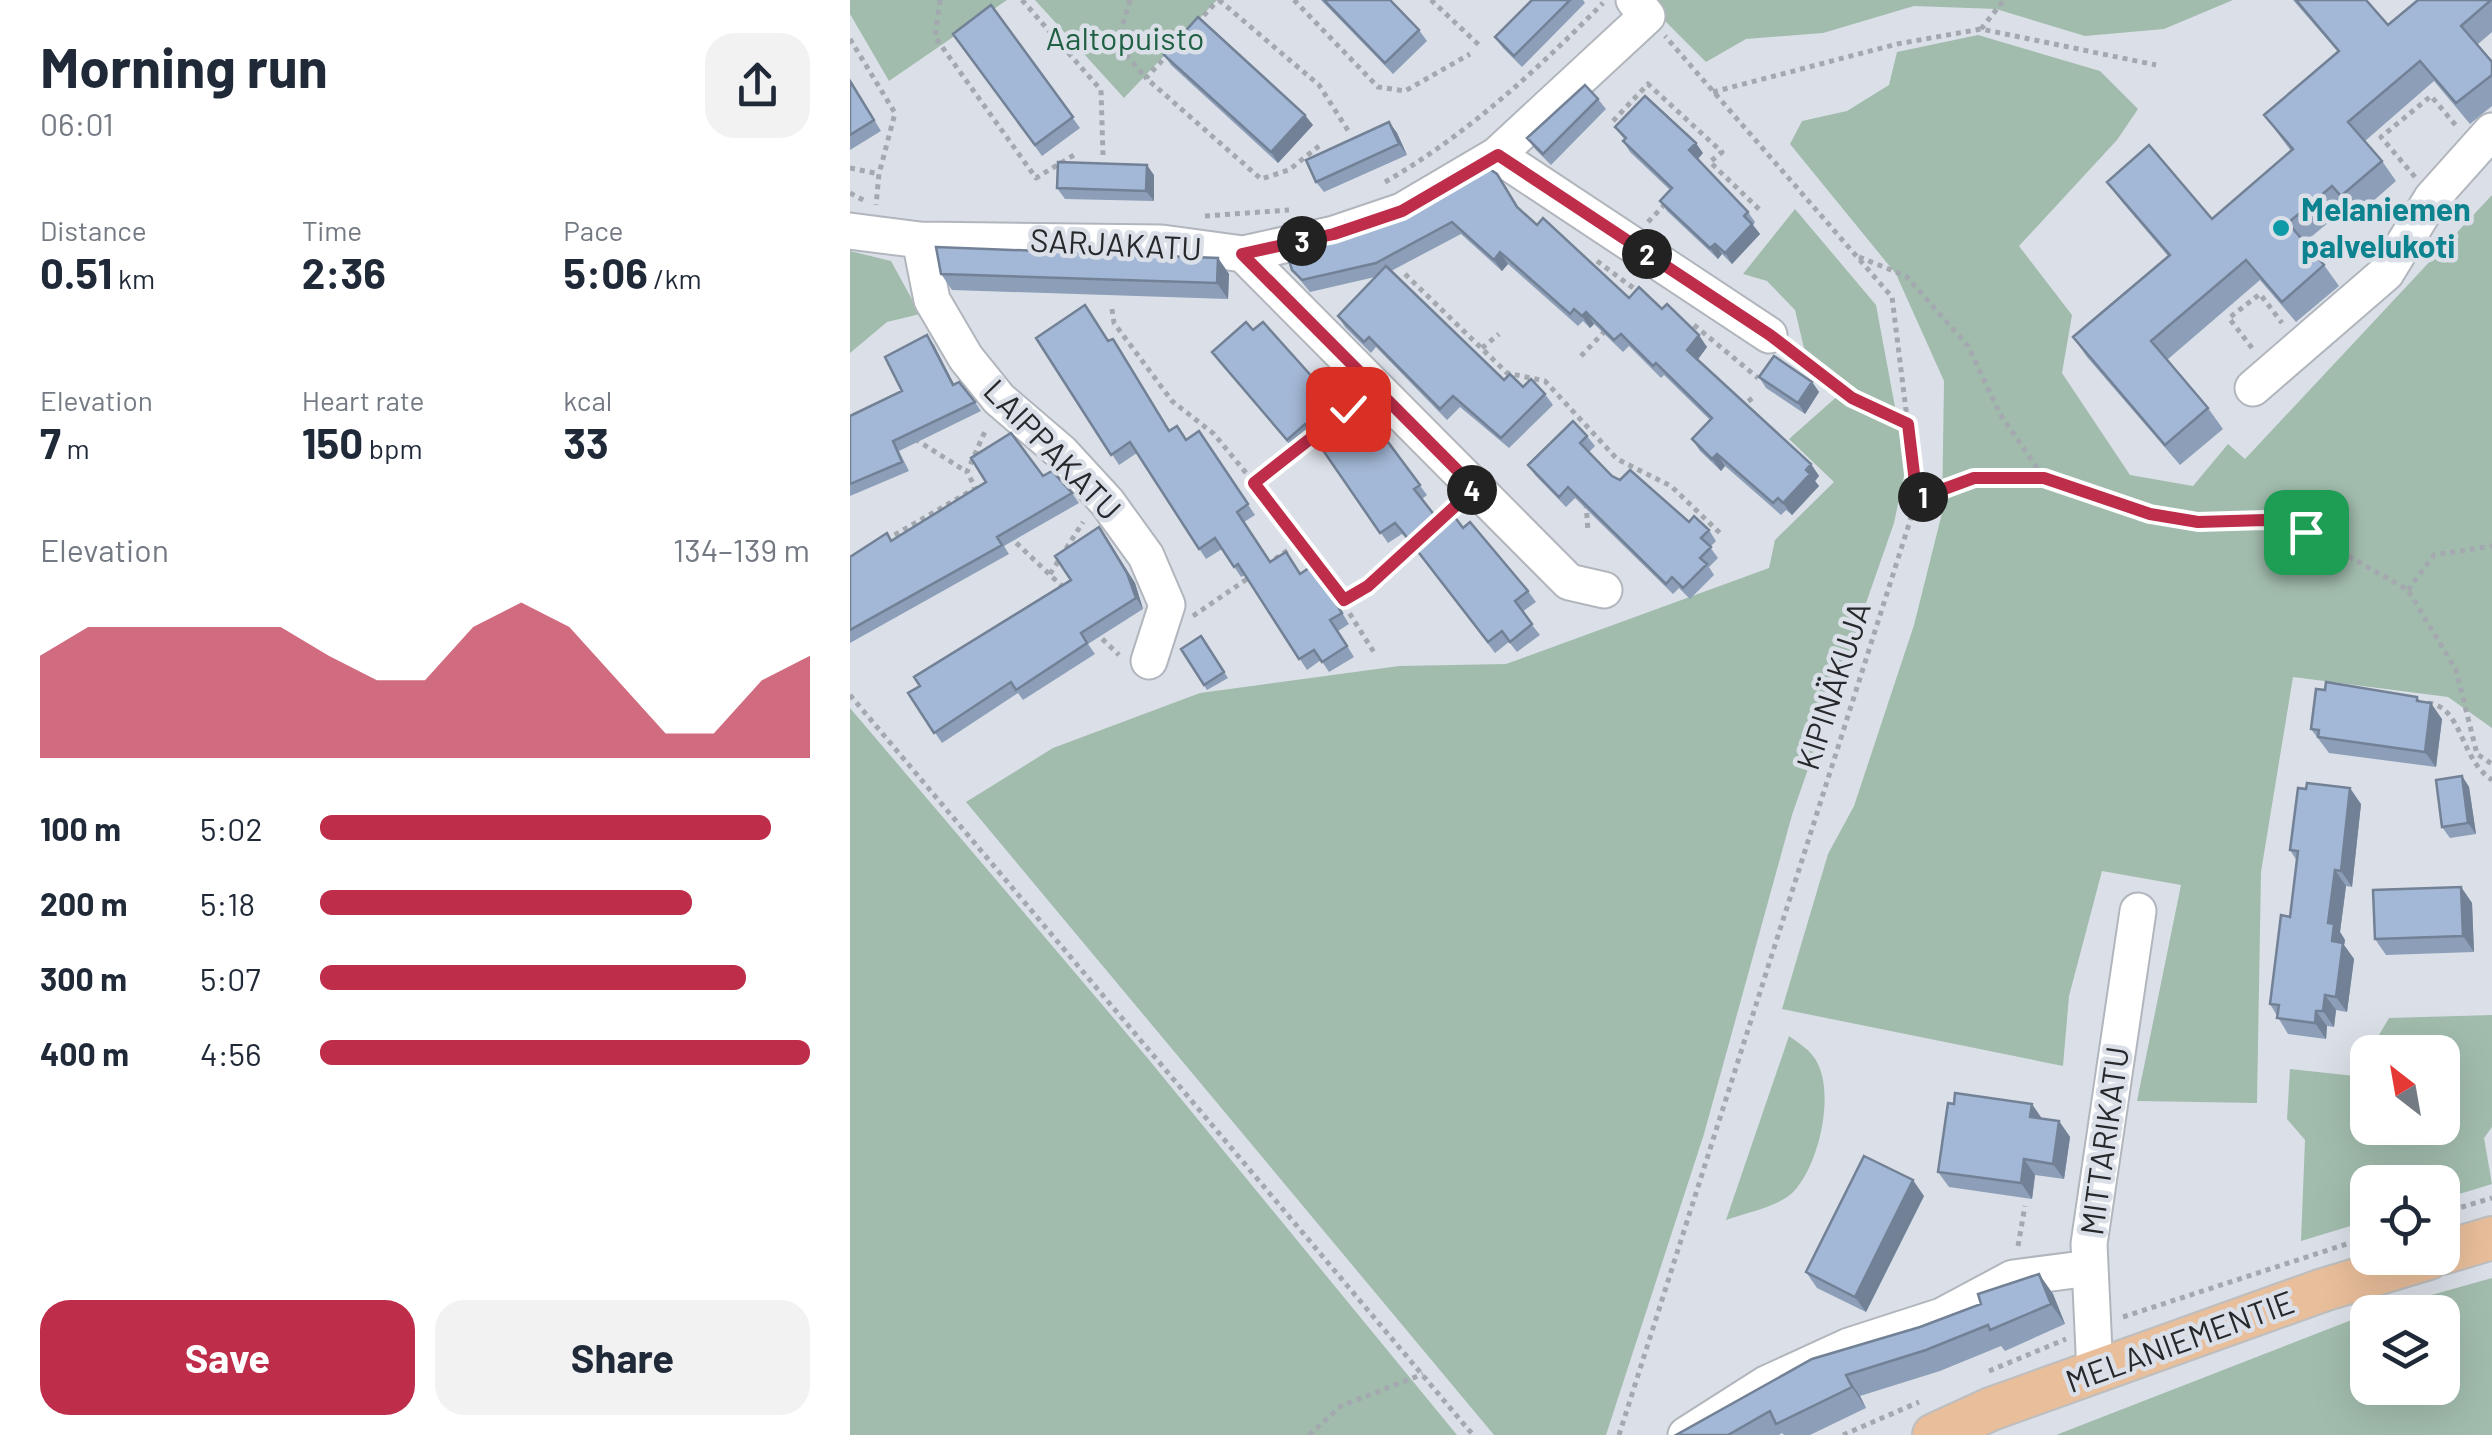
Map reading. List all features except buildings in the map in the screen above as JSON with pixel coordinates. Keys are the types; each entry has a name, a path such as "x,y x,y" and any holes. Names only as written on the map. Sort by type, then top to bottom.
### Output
{"main road":[{"path":"2460,1248 2492,1238"},
{"name":"MELANIEMENTIE","path":"1934,1435 2095,1373 2373,1275"}],"street":[{"name":"SARJAKATU","path":"863,224 920,240 1162,243 1242,254 1334,234 1402,211 1498,155 1641,8"},
{"path":"2262,381 2386,273 2432,198 2484,140"},
{"path":"1498,155 1770,335"},
{"name":"LAIPPAKATU","path":"920,240 932,300 966,358 1000,398 1100,494 1146,556 1167,605 1149,660"},
{"path":"1242,254 1569,582 1604,590"},
{"name":"MITTARIKATU","path":"2095,1373 2089,1244 2138,911"},
{"path":"1686,1435 1766,1384 1849,1346 1942,1316 2013,1278 2090,1268"}],"path":[{"path":"940,0 935,37 1036,178 1074,155"},
{"path":"1022,0 1101,90 1103,155"},
{"path":"1130,0 1117,44 1146,78 1262,179 1289,170 1319,146"},
{"path":"1194,26 1218,0 1320,85 1348,132"},
{"path":"1294,0 1378,87 1404,91 1470,54"},
{"path":"1431,0 1480,45"},
{"path":"1382,184 1436,152 1529,78 1606,0"},
{"path":"1981,29 2004,0"},
{"name":"KIPINÄKUJA","path":"1619,1435 1917,499 1892,297 1641,8"},
{"path":"1713,92 1897,44 1981,29 2156,65"},
{"path":"850,39 895,113 863,224"},
{"path":"1146,78 1170,52"},
{"path":"1613,121 1648,84 1722,152 1707,165 1762,212"},
{"path":"2432,198 2381,137 2431,96 2484,140"},
{"path":"850,168 878,174"},
{"path":"1628,241 1677,192"},
{"path":"850,193 863,224"},
{"path":"863,224 895,207"},
{"path":"1196,217 1304,207"},
{"path":"1856,255 1906,276 1968,346 2000,414 2044,478"},
{"path":"1630,303 1634,292 1664,265"},
{"path":"1405,274 1507,373 1545,381 1616,459 1670,486 1722,535"},
{"path":"2262,381 2228,318 2260,294 2302,349"},
{"path":"1112,309 1114,323 1172,401 1214,434 1302,540 1344,600 1375,654"},
{"path":"1582,356 1618,316"},
{"path":"1482,348 1499,334"},
{"path":"1770,335 1852,398 1908,424"},
{"path":"967,472 1000,398"},
{"path":"1732,412 1754,398"},
{"path":"1336,419 1348,409"},
{"path":"1254,483 1325,428"},
{"path":"908,430 917,442 967,472 974,489 988,501"},
{"path":"1606,475 1616,459"},
{"path":"1917,499 1974,478 2044,478 2150,514 2198,522 2265,520 2306,532 2408,590 2456,670 2478,754 2492,764"},
{"path":"881,542 974,489"},
{"path":"1588,532 1584,506 1595,490"},
{"path":"1050,574 1100,494"},
{"path":"1005,530 1014,544 1077,601"},
{"path":"1344,600 1368,586 1426,535"},
{"path":"1269,563 1302,540"},
{"path":"2408,590 2434,555 2492,546"},
{"path":"1188,620 1252,575"},
{"path":"1048,600 1065,589"},
{"path":"1092,627 1100,640 1123,658 1149,660"},
{"path":"850,695 1473,1435"},
{"path":"2419,702 2438,704 2456,720 2463,748 2478,771 2492,780"},
{"path":"2460,1208 2492,1198"},
{"path":"2013,1278 2025,1206"},
{"path":"1309,1435 1341,1406 1423,1374"}],"green space":[{"name":"Aaltopuisto","path":"850,0 1007,0 889,81 850,14"},
{"name":"Aaltopuisto","path":"1035,0 1217,0 1124,98"},
{"path":"1654,0 2233,0 2164,29 2085,36 1996,9 1914,6 1823,33 1746,39 1706,62 1658,14"},
{"path":"1978,35 2100,71 2138,109 2117,140 2019,246 2072,315 2062,373 2130,475 2193,486 2228,444 2245,459 2492,195 2492,728 2448,697 2293,677 2261,872 2257,1103 2137,1101 2181,885 2102,871 2069,996 2063,1066 1782,1009 1828,854 1854,806 1914,625 1942,513 1944,381 1896,274 1790,144 1802,121 1847,111 1889,85 1897,52"},
{"path":"1795,209 1876,305 1906,466 1894,523 1792,815 1704,1134 1606,1435 1494,1435 966,802 1053,748 1200,693 1399,666 1506,664 1769,568 1775,540 1834,482 1789,439 1850,385 1804,348 1795,310 1767,281 1743,274"},
{"path":"850,251 891,261 920,314 887,322 850,353"},
{"path":"850,708 1145,1055 1457,1435 850,1435"},
{"path":"2492,1015 2492,1127 2484,1138 2492,1184 2460,1194 2460,1165 2350,1165 2350,1226 2301,1241 2305,1140 2287,1119 2290,1069 2350,1075 2350,1145 2460,1145 2460,1035 2379,1035 2389,1018"},
{"path":"1789,1036 1811,1053 1820,1070 1824,1107 1817,1148 1801,1182 1785,1199 1726,1220"},
{"path":"2492,1278 2492,1435 2056,1435 2350,1321 2350,1405 2460,1405 2460,1295 2432,1295"}],"place":[{"name":"Melaniemen palvelukoti","path":"2281,228"}],"route":[{"path":"1348,409 1254,483 1312,552 1344,600 1368,586 1475,488 1242,254 1334,234 1402,211 1498,155 1770,335 1852,398 1908,424 1917,499 1974,478 2044,478 2150,514 2198,522 2265,520 2306,532"}]}
